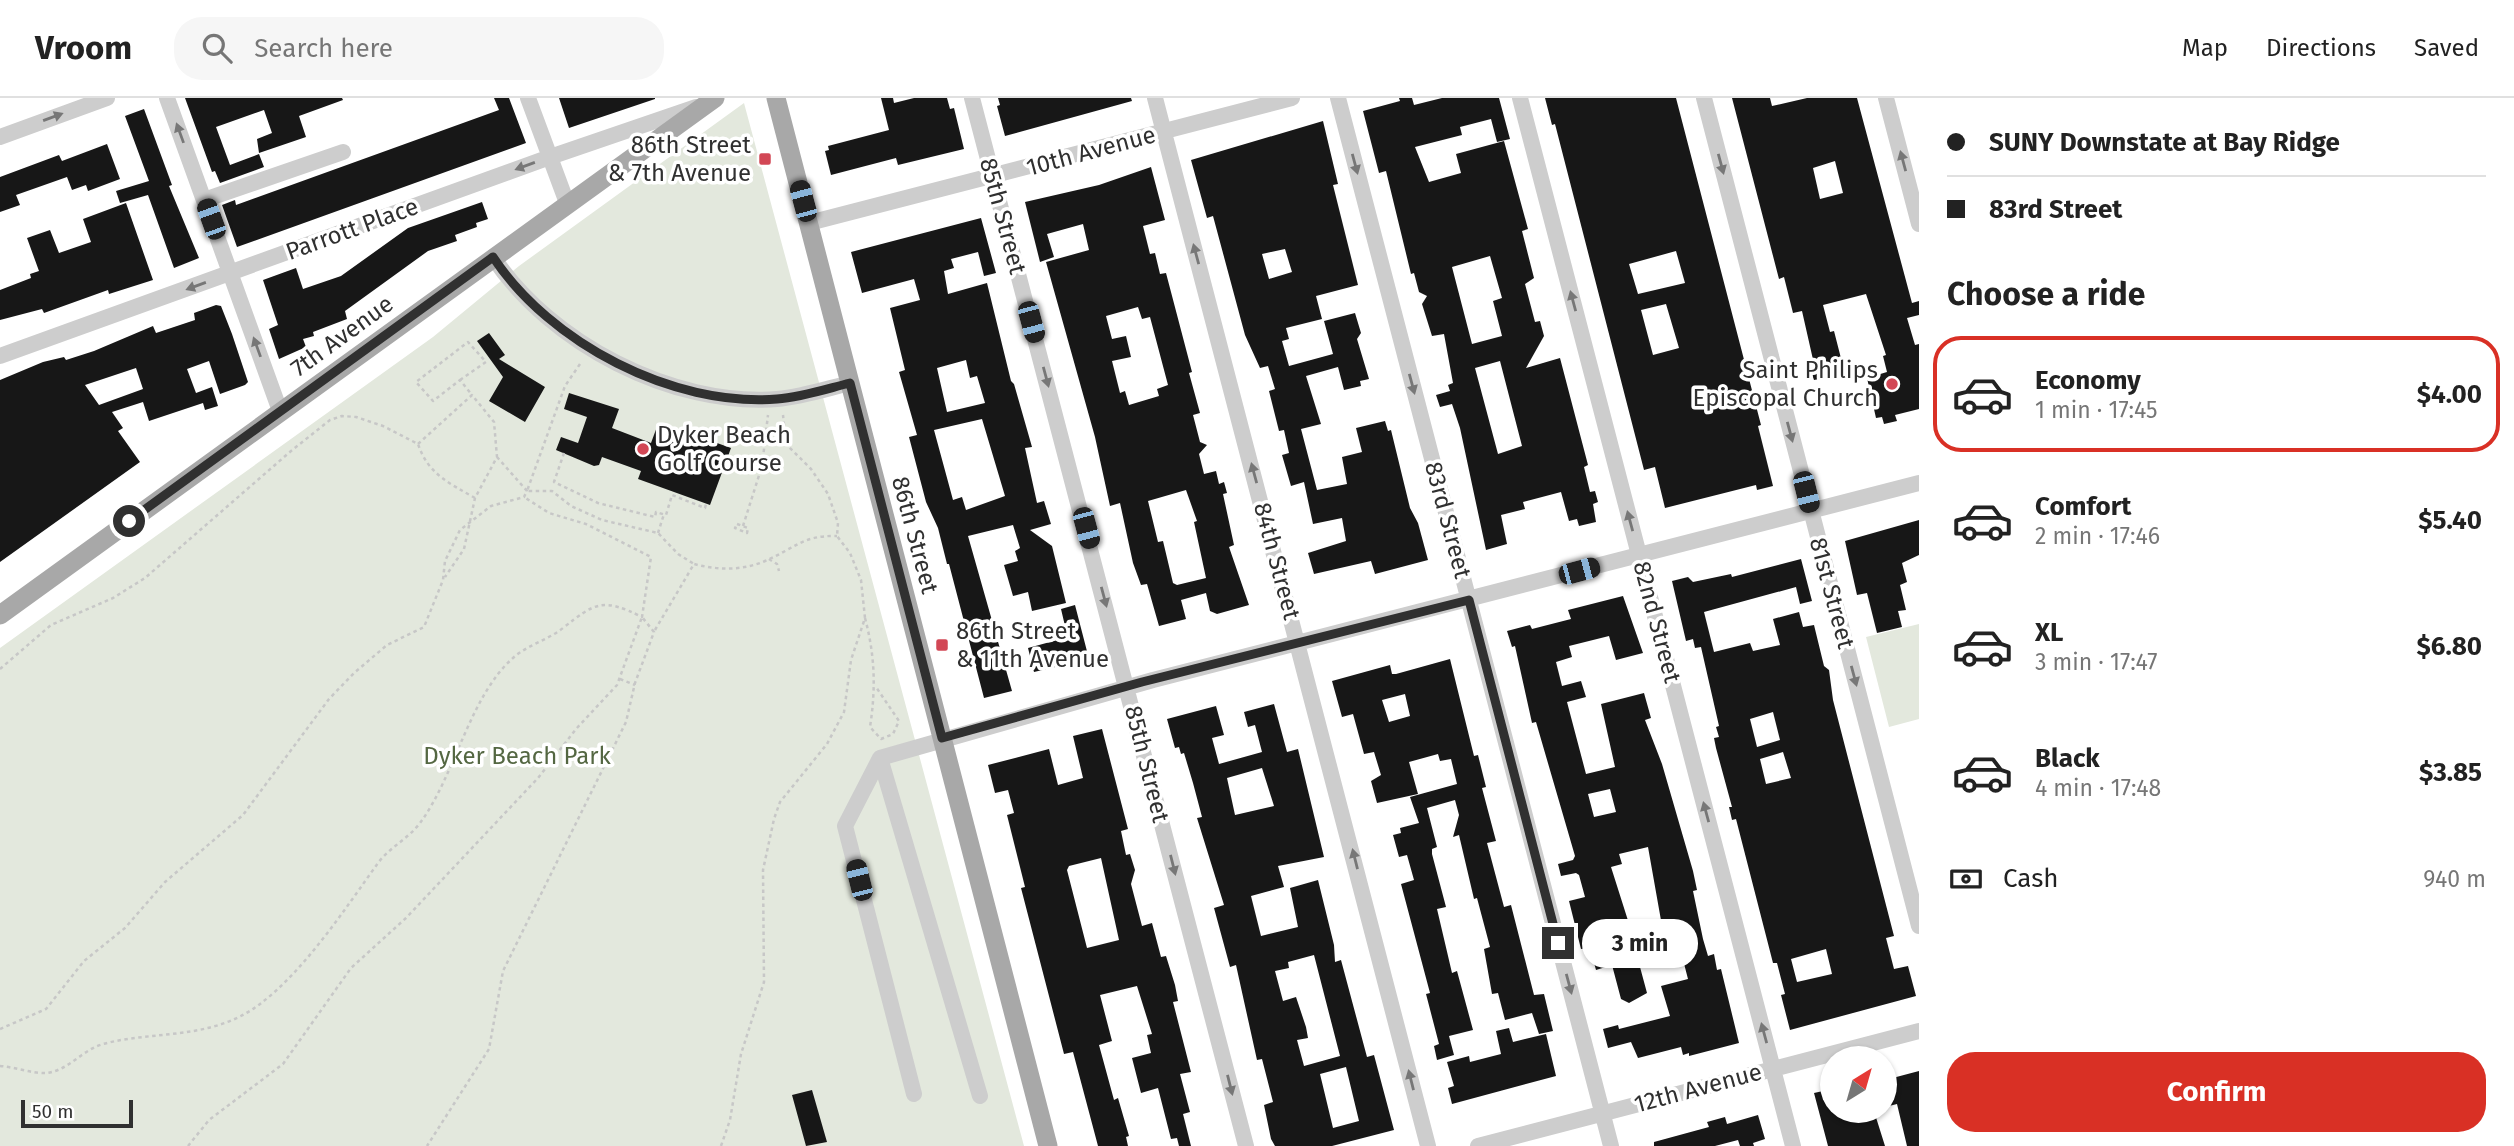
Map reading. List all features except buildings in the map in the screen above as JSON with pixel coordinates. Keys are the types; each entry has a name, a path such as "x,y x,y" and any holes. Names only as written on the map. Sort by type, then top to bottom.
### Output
{"main road":[{"name":"86th Street","path":"776,98 1048,1146"},
{"name":"7th Avenue","path":"0,615 710,101"}],"street":[{"path":"0,137 107,98"},
{"path":"167,98 280,411"},
{"path":"528,98 568,203"},
{"name":"85th Street","path":"972,98 1246,1146"},
{"name":"84th Street","path":"1155,98 1428,1146"},
{"name":"10th Avenue","path":"809,223 1292,98"},
{"name":"83rd Street","path":"1338,98 1611,1146"},
{"name":"82nd Street","path":"1520,98 1793,1146"},
{"name":"81st Street","path":"1703,98 1919,926"},
{"path":"1886,98 1919,225"},
{"name":"Parrott Place","path":"0,356 710,101"},
{"path":"204,200 343,152"},
{"path":"493,257 512,285 563,331 596,353 665,382 744,399 789,397 850,383"},
{"path":"914,1094 845,826 880,758 1127,687 1919,483"},
{"path":"880,758 980,1096"},
{"name":"12th Avenue","path":"1478,1146 1919,1031"}],"path":[{"path":"468,342 486,362 460,380 433,401 416,382 468,342"},
{"path":"524,498 565,386 580,364"},
{"path":"0,1029 47,1009 84,961 125,928 165,882 243,815 329,699 354,673 387,645 424,627 443,580 464,549 475,498 497,457 494,422 460,380"},
{"path":"418,444 472,395"},
{"path":"743,526 762,466 768,415"},
{"path":"783,415 786,444 811,468 828,494 838,523 836,536 850,553 861,580 865,618 873,646 876,687 870,727 881,739 893,734 898,721 876,687"},
{"path":"0,669 51,625 113,598 145,578 290,451 330,421 342,416 356,417 383,426 418,444 424,463 441,479 475,498"},
{"path":"552,491 564,453"},
{"path":"497,457 527,491 552,491 571,506 602,520 658,533 678,554 694,564 714,569 735,568 769,559 795,543 817,536 836,536"},
{"path":"554,482 615,508 646,516 655,517 656,512 664,514"},
{"path":"658,533 672,495 705,508 706,504"},
{"path":"188,1146 209,1120 283,1064 351,968 406,918 537,778 620,679 642,617 651,557 586,523 549,513 524,498 491,506 460,530 444,561 443,580"},
{"path":"769,559 777,564 779,570"},
{"path":"427,1146 442,1117 489,1049 503,971 626,722 635,685 654,632 694,564"},
{"path":"0,1066 47,1073 65,1068 103,1044 196,1031 240,1016 258,1006 301,963 359,895 388,852 422,821 460,749 472,718 514,656 563,628 576,615 591,607 623,607 642,617 654,632"},
{"path":"721,1146 730,1120 741,1054 764,982 763,870 774,819 780,802 823,750 844,712 851,660 865,618"},
{"path":"620,679 635,685"}],"green space":[{"name":"Dyker Beach Park","path":"744,103 1024,1146 0,1146 0,648 433,337 519,266"},
{"path":"1919,624 1919,719 1889,727 1866,637"}],"place":[{"name":"86th Street & 7th Avenue","path":"765,159"},
{"name":"Saint Philips Episcopal Church","path":"1892,384"},
{"name":"Dyker Beach Golf Course","path":"643,449"},
{"name":"86th Street & 11th Avenue","path":"942,645"}],"route":[{"path":"129,521 493,257 512,285 563,331 596,353 665,382 744,399 778,399 850,383 942,738 1142,682 1469,600 1558,943"}]}
